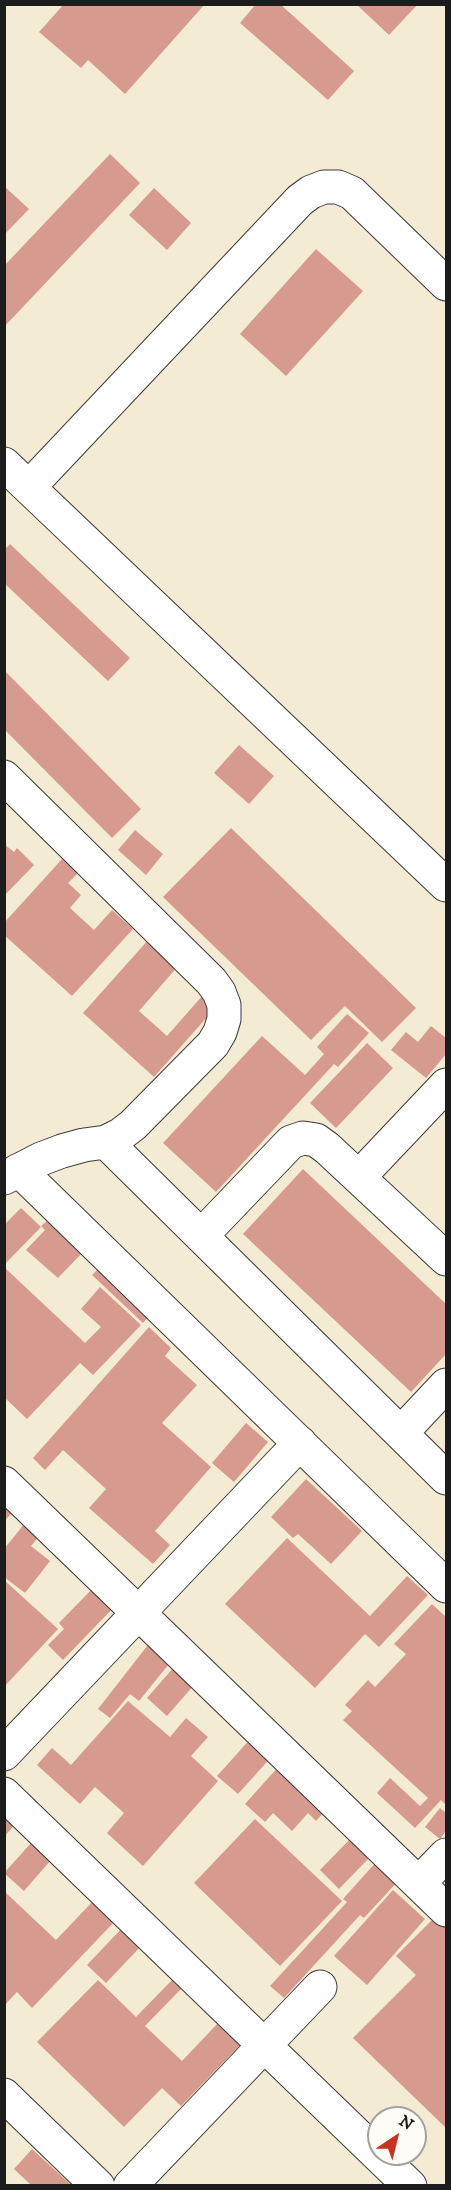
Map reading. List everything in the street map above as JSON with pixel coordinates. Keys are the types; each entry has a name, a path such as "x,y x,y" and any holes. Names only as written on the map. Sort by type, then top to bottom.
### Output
{"street":[{"path":"29,487 300,200 311,192 324,187 338,187 352,193 447,284"},
{"path":"4,464 447,885"},
{"path":"4,777 211,981 224,1005 224,1019 213,1044 133,1125 106,1142 62,1151 12,1174 300,1443 447,1586"},
{"path":"359,1177 447,1085"},
{"path":"201,1236 291,1142 303,1138 316,1140 447,1259"},
{"path":"106,1142 447,1478"},
{"path":"401,1433 447,1384"},
{"path":"4,1754 300,1443"},
{"path":"4,1483 447,1910"},
{"path":"4,1794 410,2186"},
{"path":"419,1883 447,1855"},
{"path":"130,2186 320,1987"},
{"path":"4,2095 98,2186"}],"building":[{"path":"64,4 205,4 125,94 88,60 81,68 39,32"},
{"path":"256,4 280,4 354,71 328,100 240,23"},
{"path":"356,4 418,4 389,35"},
{"path":"110,154 140,183 4,327 4,266"},
{"path":"4,186 29,209 4,235"},
{"path":"154,188 191,223 167,250 129,215"},
{"path":"316,249 363,291 286,376 240,334"},
{"path":"10,544 130,658 108,681 4,583 4,550"},
{"path":"4,670 141,809 112,838 4,729"},
{"path":"239,745 274,776 249,804 214,773"},
{"path":"231,828 416,1008 382,1042 345,1006 311,1040 163,897"},
{"path":"135,830 163,854 146,875 118,850"},
{"path":"4,844 14,852 17,848 34,865 4,896"},
{"path":"62,859 78,873 68,883 81,895 70,908 94,930 112,910 133,929 72,996 4,935 4,923"},
{"path":"149,939 179,965 139,1011 167,1036 203,995 216,1007 154,1077 83,1013"},
{"path":"347,1014 369,1033 338,1067 334,1064 216,1192 163,1143 262,1036 305,1075 324,1054 317,1047"},
{"path":"431,1026 446,1038 446,1054 426,1078 391,1050 406,1032 418,1042"},
{"path":"367,1043 393,1068 336,1128 310,1103"},
{"path":"303,1169 446,1304 446,1354 411,1392 243,1234"},
{"path":"21,1208 41,1227 4,1265 4,1225"},
{"path":"47,1221 82,1253 58,1278 26,1250 45,1230 41,1226"},
{"path":"4,1267 85,1343 101,1327 81,1309 100,1287 141,1325 93,1375 80,1363 27,1419 4,1397"},
{"path":"99,1268 149,1316 143,1323 92,1275"},
{"path":"149,1327 171,1348 165,1356 197,1385 162,1423 211,1467 155,1531 170,1545 153,1564 89,1508 106,1489 63,1450 45,1470 33,1458"},
{"path":"246,1423 268,1442 234,1482 212,1463"},
{"path":"306,1479 362,1531 331,1564 298,1534 293,1538 271,1517"},
{"path":"4,1498 16,1509 4,1521"},
{"path":"25,1523 40,1535 31,1546 50,1561 25,1593 4,1577 4,1549"},
{"path":"287,1538 370,1616 407,1576 428,1595 379,1647 365,1634 315,1688 225,1604"},
{"path":"4,1580 58,1629 4,1687"},
{"path":"96,1585 116,1605 63,1660 48,1645 64,1629 59,1623"},
{"path":"432,1604 446,1617 446,1805 441,1800 415,1828 377,1793 390,1778 420,1806 428,1798 343,1720 352,1711 345,1705 368,1680 375,1687 406,1654 394,1644"},
{"path":"151,1641 173,1659 139,1701 130,1694 110,1718 98,1709"},
{"path":"174,1667 194,1685 167,1716 147,1698"},
{"path":"128,1701 170,1737 186,1718 208,1737 191,1756 218,1781 143,1866 107,1833 124,1813 95,1787 80,1804 37,1765 52,1748 71,1765"},
{"path":"253,1736 274,1754 238,1794 217,1776"},
{"path":"279,1766 327,1809 316,1821 308,1813 292,1831 273,1813 265,1822 245,1804"},
{"path":"440,1808 446,1813 446,1831 440,1839 425,1827"},
{"path":"4,1809 18,1821 4,1837"},
{"path":"255,1819 342,1901 280,1966 194,1883"},
{"path":"350,1839 369,1858 339,1889 320,1870"},
{"path":"32,1842 51,1860 24,1891 4,1873"},
{"path":"377,1861 399,1880 364,1918 360,1915 284,1998 270,1986 347,1902 343,1899"},
{"path":"393,1890 425,1919 367,1985 334,1956"},
{"path":"4,1891 56,1940 95,1899 117,1919 32,2008 17,1992 4,2006"},
{"path":"437,1915 446,1926 446,2128 427,2110 427,2106 423,2106 353,2038 416,1975 396,1956"},
{"path":"124,1926 143,1944 106,1983 87,1965"},
{"path":"98,1980 136,2017 172,1980 181,1989 145,2026 182,2061 220,2021 242,2043 181,2106 162,2088 124,2127 37,2042"},
{"path":"32,2149 72,2186 32,2186 14,2169"}]}
